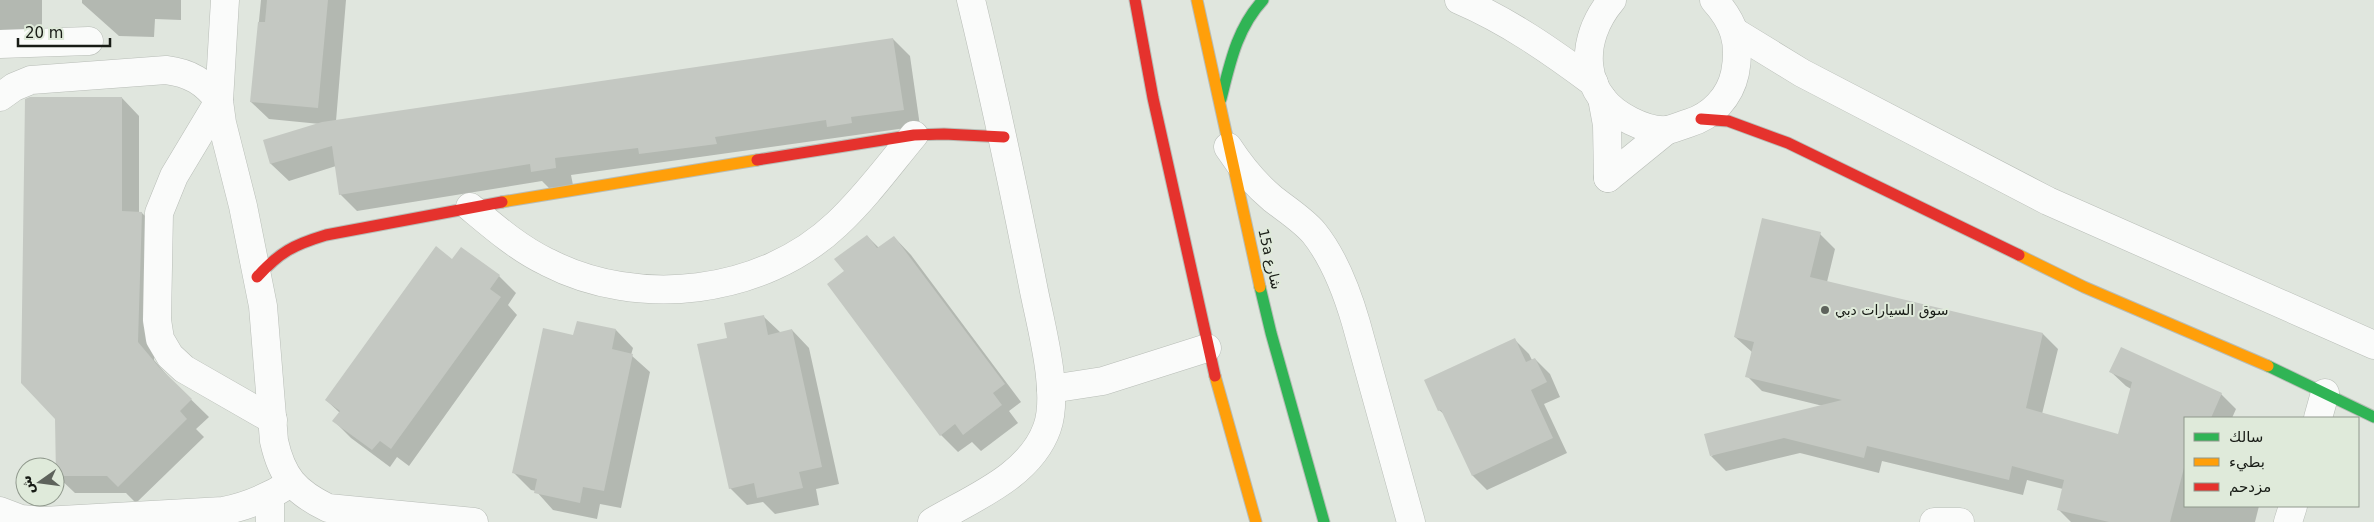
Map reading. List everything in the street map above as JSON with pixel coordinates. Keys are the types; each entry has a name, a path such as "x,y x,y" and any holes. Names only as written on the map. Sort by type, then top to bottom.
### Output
{"street":[{"path":"225,0 219,101 222,124 243,206 263,306 278,460 277,500"},
{"path":"932,522 1002,481 1021,466 1036,448 1048,428 1051,389 1004,137 971,0"},
{"path":"1135,0 1153,98 1207,348 1256,522"},
{"name":"15a شارع","path":"1198,0 1228,147 1271,333 1324,522"},
{"path":"1219,105 1232,52 1244,28 1263,0"},
{"path":"1459,0 1514,28 1554,54 1598,90 1619,116 1642,127 1667,130"},
{"path":"1612,0 1598,16 1590,37 1588,60 1607,124 1608,178 1667,130 1701,119 1721,104 1733,82 1738,57 1725,12"},
{"path":"1725,12 1802,72 2048,201 2374,345"},
{"path":"0,44 89,41"},
{"path":"0,97 14,87 31,80 166,70 182,72 196,79 210,88 219,101"},
{"path":"219,101 174,176 159,213 157,320 160,339 170,356 184,369 273,420"},
{"path":"1701,119 1728,121 1788,143 2321,406 2374,417"},
{"path":"257,277 277,256 302,242 470,207 914,135 944,134 1004,137"},
{"path":"470,207 514,243 547,263 583,277 620,286 659,290 698,288 736,280 772,267 806,248 836,225 863,197 914,135"},
{"path":"1228,147 1255,183 1314,233 1334,263 1356,323 1411,522"},
{"path":"1051,389 1103,381 1207,348"},
{"path":"0,511 21,518 43,521 223,511 277,500 308,498 328,508 474,522"},
{"path":"2288,522 2293,507"},
{"path":"1934,522 1960,522"}],"building":[{"path":"267,0 328,0 318,108 250,102 258,22 265,22"},
{"path":"893,38 904,110 851,117 852,123 827,127 826,120 715,137 717,144 639,154 638,148 555,158 556,168 531,172 530,164 339,195 332,146 270,164 263,140 322,122"},
{"path":"30,97 122,97 122,211 142,212 138,342 159,367 192,399 180,411 187,419 118,487 107,476 65,476 65,457 56,457 55,419 21,383 25,99"},
{"path":"1762,218 1821,232 1810,277 2043,333 2026,408 2118,434 2132,382 2109,372 2121,347 2222,393 2211,417 2184,417 2184,468 2170,522 2109,522 2057,510 2064,480 2012,466 2009,480 1867,446 1864,458 1784,438 1710,456 1704,434 1842,400 1745,377 1754,342 1734,337"},
{"path":"867,235 877,248 894,236 1005,384 993,393 1002,405 963,435 955,424 940,436 827,284 844,271 834,259"},
{"path":"436,246 452,259 461,247 500,275 490,289 501,297 391,449 380,441 372,450 332,421 340,411 325,400"},
{"path":"764,315 768,335 792,329 822,467 799,472 803,488 757,498 754,483 729,489 697,344 727,338 724,323"},
{"path":"577,321 616,329 612,349 633,354 604,491 583,487 580,503 534,493 537,479 512,473 543,328 573,335"},
{"path":"1515,338 1526,362 1535,358 1547,382 1531,390 1553,438 1472,476 1441,410 1438,411 1424,380"}],"traffic: fast":[{"path":"1221,99 1231,59 1241,34 1254,11 1263,0"},
{"path":"1260,287 1324,522"},
{"path":"2268,366 2374,417"}],"traffic: slow":[{"path":"1197,0 1260,287"},
{"path":"502,202 757,160"},
{"path":"2019,255 2084,287 2268,366"},
{"path":"1215,376 1256,522"}],"traffic: jam":[{"path":"1135,0 1153,98 1215,376"},
{"path":"1701,119 1728,121 1788,143 2019,255"},
{"path":"757,160 914,135 944,134 1004,137"},
{"path":"257,277 273,261 288,250 326,235 502,202"}],"place":[{"name":"سوق السيارات دبي","path":"1825,310"}]}
